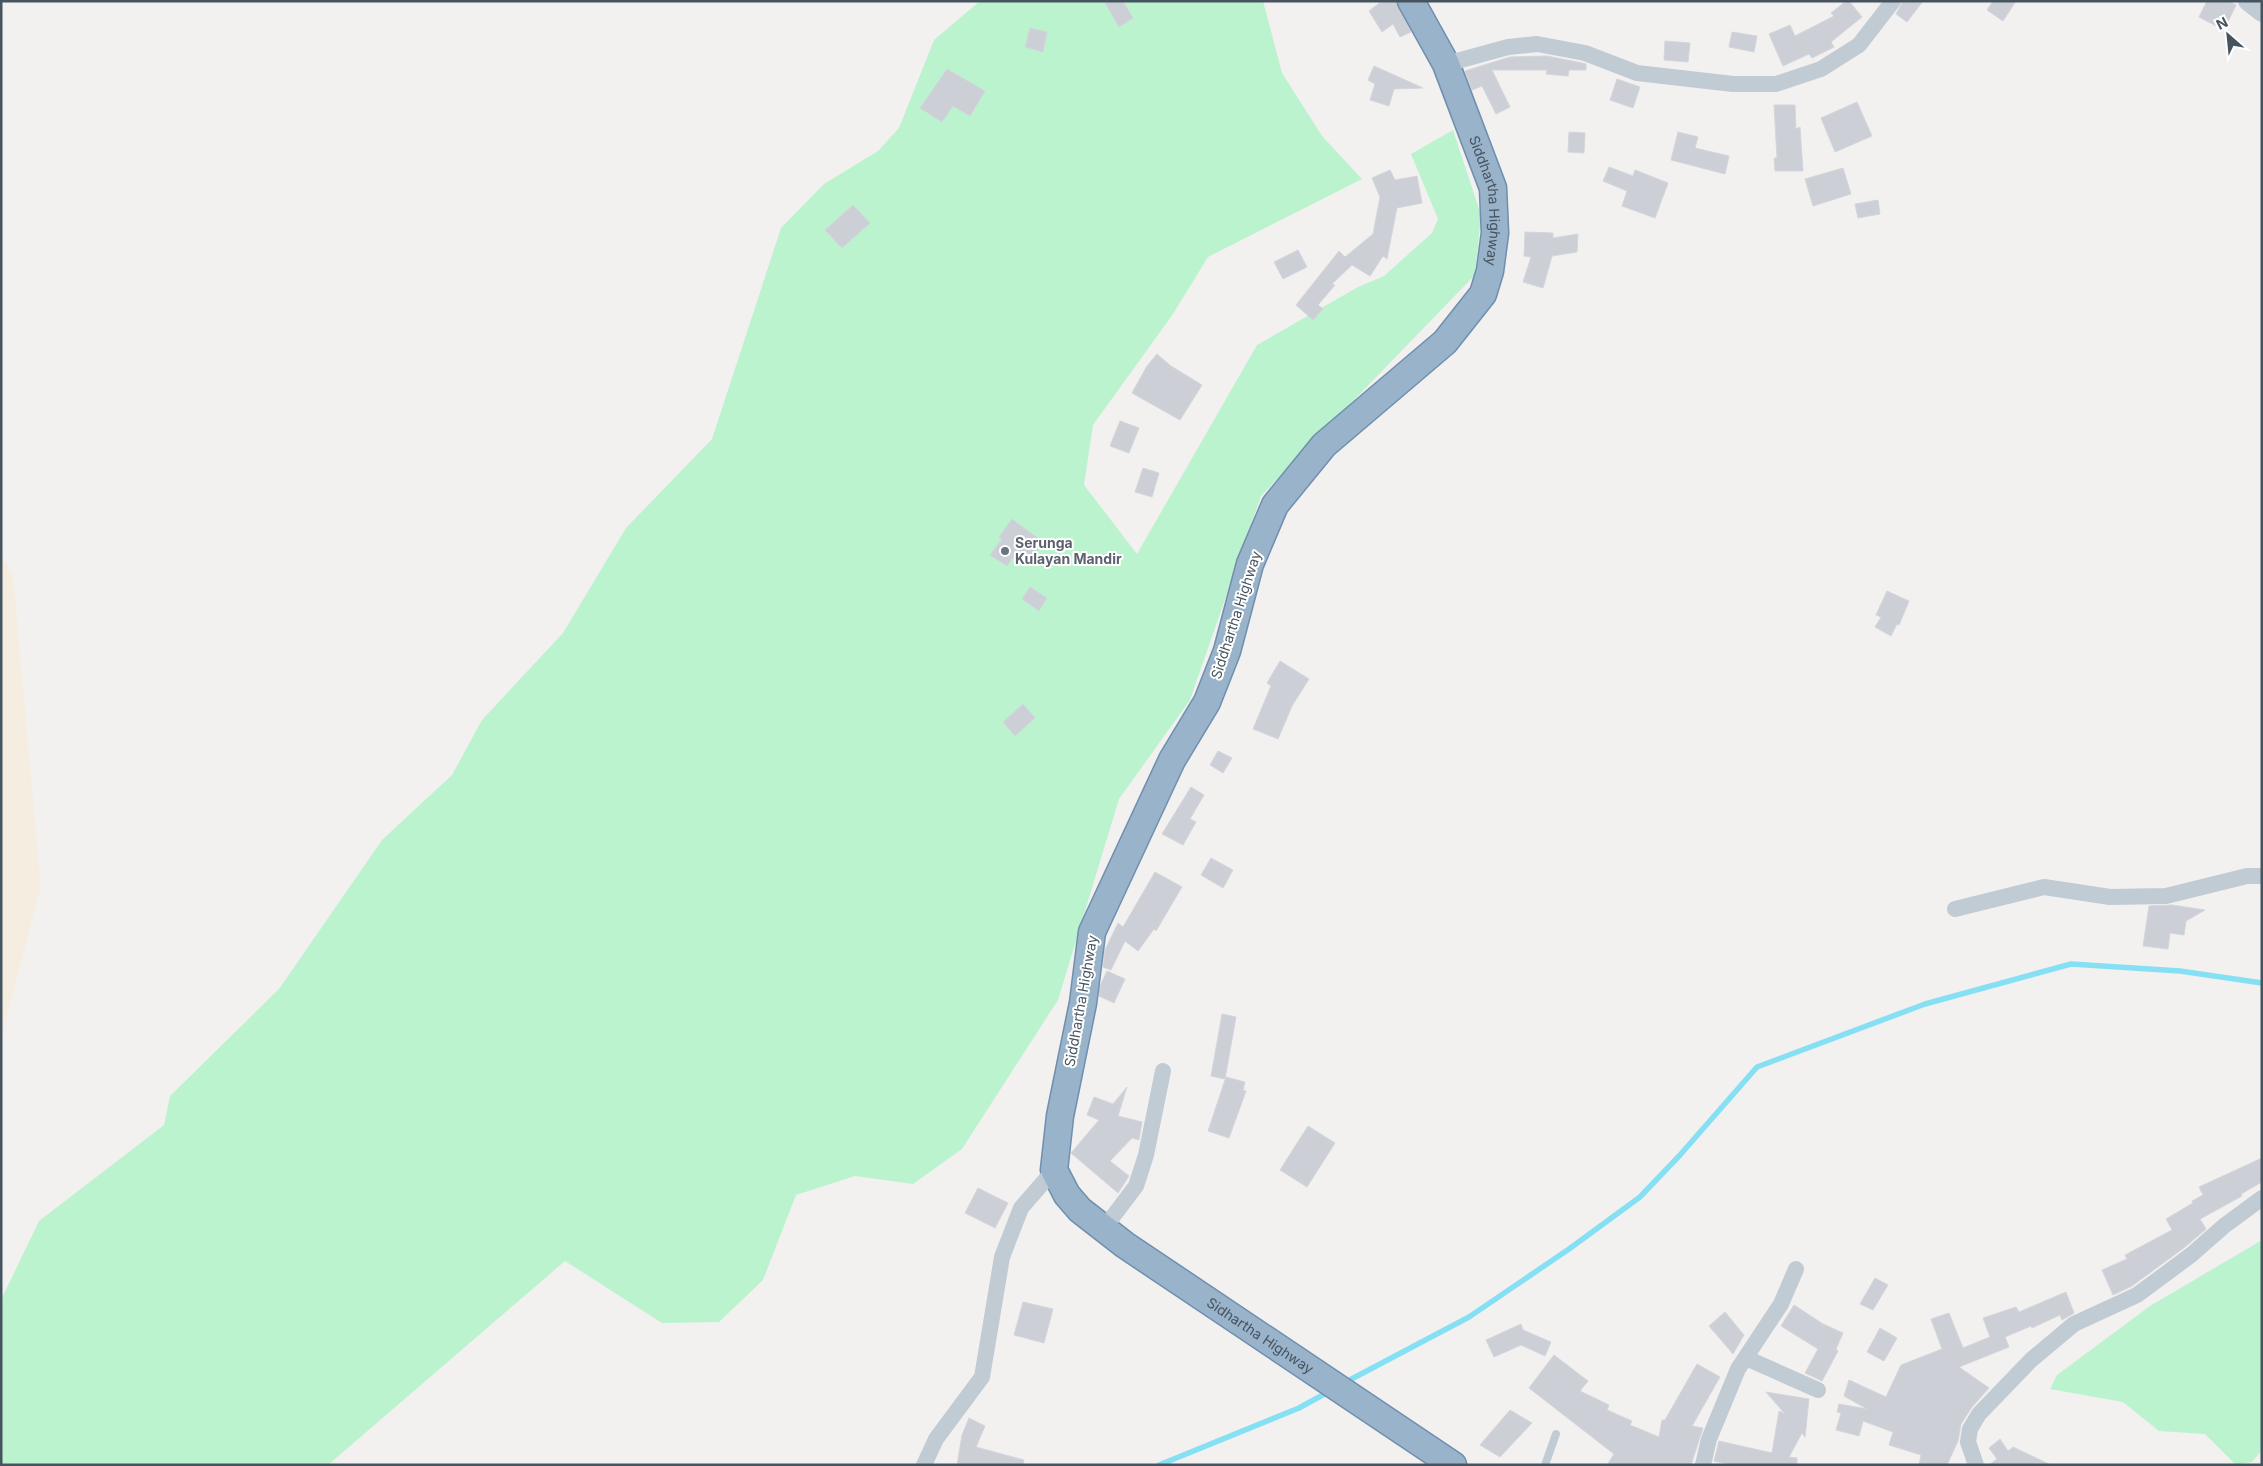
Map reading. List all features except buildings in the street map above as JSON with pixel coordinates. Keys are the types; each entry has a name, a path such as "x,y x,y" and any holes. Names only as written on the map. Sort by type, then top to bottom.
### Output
{"highway":[{"name":"Siddhartha Highway","path":"1054,1170 1060,1116 1083,1003 1092,932 1169,767 1207,702 1227,651 1250,564 1276,505 1324,445 1445,342 1482,294 1490,271 1495,233 1493,188 1446,64 1412,1"},
{"path":"1054,1170 1068,1195 1080,1210 1105,1227"},
{"name":"Sidhartha Highway","path":"1105,1227 1125,1245 1454,1465"}],"street":[{"path":"1446,64 1508,47 1537,44 1585,52 1637,73 1733,84 1776,84 1821,69 1859,45 1893,1"},
{"path":"2248,1 2262,12"},
{"path":"1955,909 2044,888 2110,897 2166,896 2247,876 2262,876"},
{"path":"1105,1227 1136,1186 1146,1155 1163,1072"},
{"path":"924,1465 936,1439 982,1377 1002,1257 1021,1208 1054,1170"},
{"path":"1976,1465 1968,1442 1970,1429 1979,1414 2031,1360 2074,1324 2137,1295 2191,1256 2224,1226 2262,1198"},
{"path":"1703,1465 1709,1439 1738,1369 1781,1304 1796,1269"},
{"path":"1746,1358 1818,1390"}],"lane":[{"path":"1545,1465 1556,1434"}],"green space":[{"path":"980,1 1263,1 1282,73 1322,136 1362,179 1208,257 1173,314 1093,425 1084,485 1137,554 1257,345 1358,287 1384,276 1432,233 1438,219 1411,154 1453,130 1481,215 1475,275 1261,496 1190,700 1119,799 1058,1000 962,1149 913,1184 855,1176 796,1195 763,1280 719,1322 662,1323 565,1261 328,1465 1,1465 1,1300 39,1221 164,1125 170,1096 279,989 382,840 452,775 482,720 563,633 626,528 712,439 781,228 824,184 878,151 899,128 934,40"},
{"path":"2262,1240 2262,1450 2252,1462 2236,1465 2205,1434 2159,1431 2123,1402 2050,1389 2057,1375 2150,1306"}],"sand":[{"path":"1,554 13,576 41,886 1,1040"}],"waterway":[{"path":"1344,1383 1469,1317 1569,1249 1640,1197 1680,1155 1757,1067 1925,1004 2071,964 2180,971 2262,983"},
{"path":"1159,1465 1299,1408 1330,1391"}],"place":[{"name":"Serunga Kulayan Mandir","path":"1005,551"}]}
